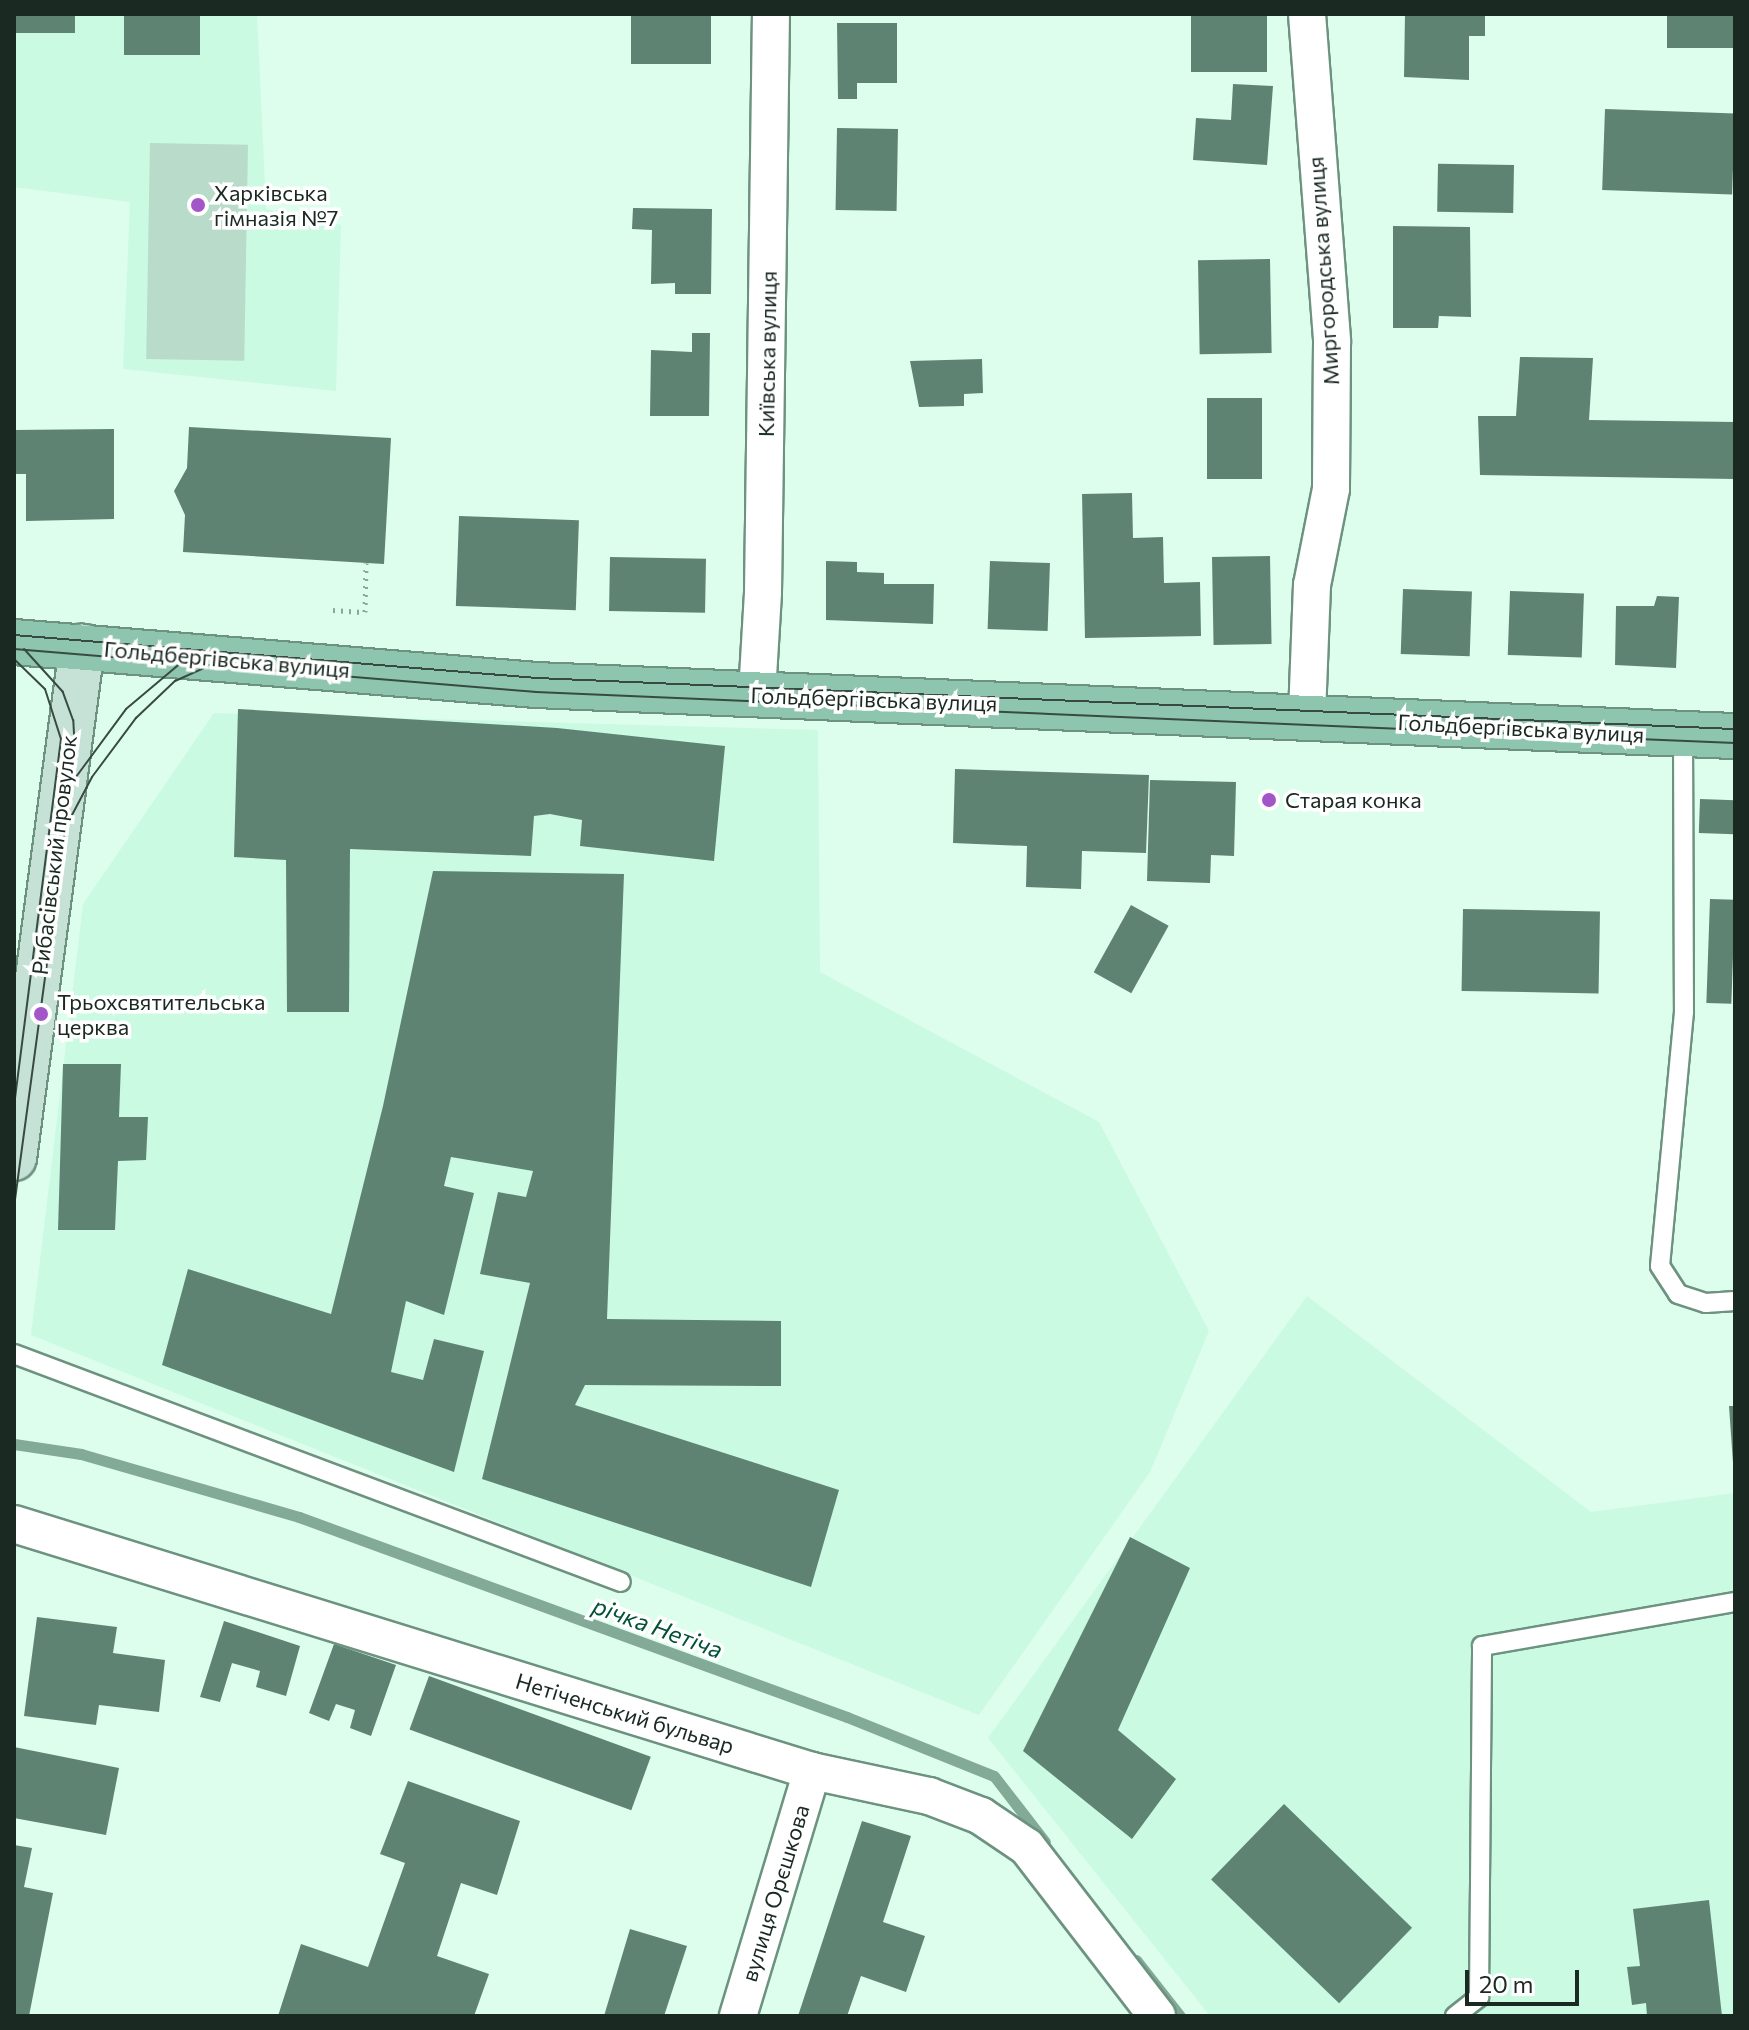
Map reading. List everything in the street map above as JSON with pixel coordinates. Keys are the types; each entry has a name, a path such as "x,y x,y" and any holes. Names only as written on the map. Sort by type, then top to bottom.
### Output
{"main road":[{"name":"Гольдбергівська вулиця","path":"14,642 536,685 1735,736"},
{"name":"Рибасівський провулок","path":"14,1158 25,1000 82,647"}],"street":[{"name":"Київська вулиця","path":"757,694 764,577 771,14"},
{"name":"Миргородська вулиця","path":"1307,14 1332,342 1331,489 1312,585 1307,718"},
{"name":"Нетіченський бульвар","path":"14,1524 812,1771 929,1796 981,1816 1027,1847 1157,2016"},
{"name":"вулиця Орєшкова","path":"738,2016 812,1771"}],"lane":[{"path":"1683,735 1684,1012 1660,1266 1678,1294 1706,1303 1735,1301"},
{"path":"14,1354 621,1582"},
{"path":"1455,2016 1479,1997 1482,1646 1735,1602"}],"path":[{"path":"333,610 365,612 366,563"}],"shaded area":[{"name":"Харківська гімназія №7","path":"14,14 257,14 266,209 341,225 336,391 123,369 130,202 14,187"},
{"path":"150,143 248,145 244,361 146,359"},
{"path":"214,713 818,730 820,972 1099,1122 1209,1331 1150,1472 979,1715 31,1335 83,904"},
{"path":"1307,1296 1591,1512 1735,1493 1735,2016 1210,2016 988,1738"}],"building":[{"path":"15,14 75,14 75,33 15,33"},
{"path":"124,14 200,14 200,55 124,55"},
{"path":"631,14 711,14 711,64 631,64"},
{"path":"1191,14 1267,14 1267,72 1191,72"},
{"path":"1405,14 1485,14 1485,36 1469,36 1469,80 1404,77"},
{"path":"1667,14 1735,14 1735,48 1667,48"},
{"path":"837,23 897,23 897,83 857,83 857,99 838,99"},
{"path":"1233,84 1273,86 1267,165 1193,160 1196,118 1231,120"},
{"path":"1605,109 1735,114 1732,194 1602,190"},
{"path":"837,128 898,129 897,211 836,210"},
{"path":"1438,164 1514,165 1513,213 1437,212"},
{"path":"633,208 712,209 711,294 675,294 675,283 651,284 652,230 632,229"},
{"path":"1393,226 1470,227 1471,317 1439,316 1438,328 1393,328"},
{"path":"1270,259 1272,353 1200,354 1198,260"},
{"path":"692,333 710,333 709,416 650,416 651,350 692,352"},
{"path":"1520,357 1593,358 1589,420 1735,422 1735,479 1480,475 1478,416 1516,416"},
{"path":"982,359 983,393 964,394 964,406 919,407 910,361"},
{"path":"1207,398 1262,398 1262,479 1207,479"},
{"path":"189,427 391,438 384,564 183,552 185,515 174,491 187,468"},
{"path":"114,429 114,519 26,521 26,474 14,474 14,430"},
{"path":"1132,493 1133,538 1163,537 1164,583 1200,582 1201,636 1085,638 1082,494"},
{"path":"459,516 579,520 576,610 456,606"},
{"path":"1270,556 1272,644 1214,645 1212,557"},
{"path":"610,557 706,559 705,613 609,611"},
{"path":"826,561 857,562 857,572 884,573 884,584 934,584 933,624 826,620"},
{"path":"990,561 1050,563 1048,631 988,629"},
{"path":"1403,589 1472,591 1470,656 1401,654"},
{"path":"1510,591 1584,594 1582,658 1508,655"},
{"path":"1657,596 1679,597 1676,668 1615,665 1616,606 1654,606"},
{"path":"238,709 557,728 725,746 714,861 580,846 582,820 550,814 534,816 531,856 350,849 349,1012 287,1012 286,860 234,857"},
{"path":"955,769 1149,775 1146,853 1082,851 1081,889 1026,887 1027,846 953,843"},
{"path":"1150,780 1236,782 1234,856 1211,855 1210,883 1147,881"},
{"path":"1700,799 1735,800 1734,834 1699,833"},
{"path":"433,871 624,874 607,1319 781,1321 781,1386 585,1385 575,1405 839,1490 811,1587 482,1479 530,1283 480,1274 498,1192 526,1197 533,1171 451,1157 444,1186 474,1193 444,1315 406,1301 391,1372 423,1380 434,1339 484,1351 454,1472 162,1365 188,1269 331,1314 383,1106"},
{"path":"1710,899 1735,900 1731,1004 1706,1003"},
{"path":"1131,905 1169,926 1131,993 1094,972"},
{"path":"1463,909 1600,911 1599,993 1462,991"},
{"path":"63,1064 121,1064 119,1117 148,1117 146,1160 118,1161 115,1230 58,1230"},
{"path":"1729,1406 1735,1406 1735,1463 1733,1463"},
{"path":"1130,1537 1190,1568 1118,1730 1176,1779 1132,1839 1023,1751"},
{"path":"37,1617 117,1627 113,1653 165,1660 159,1712 99,1705 96,1725 24,1716"},
{"path":"224,1621 300,1646 286,1696 256,1687 260,1671 232,1663 220,1702 200,1697"},
{"path":"334,1644 396,1665 371,1736 350,1728 355,1710 336,1704 329,1721 309,1713"},
{"path":"429,1676 651,1757 631,1810 410,1730"},
{"path":"14,1747 119,1768 106,1835 14,1818"},
{"path":"408,1781 520,1821 497,1895 461,1883 437,1956 489,1974 474,2016 278,2016 301,1944 368,1967 405,1863 380,1854"},
{"path":"1284,1804 1412,1928 1339,2003 1211,1880"},
{"path":"862,1821 911,1836 883,1922 925,1936 906,1992 861,1976 847,2016 798,2016"},
{"path":"14,1845 32,1848 24,1887 53,1893 29,2016 14,2016"},
{"path":"1709,1900 1722,2016 1647,2016 1646,2003 1632,2005 1627,1967 1640,1966 1633,1909"},
{"path":"630,1929 687,1946 664,2016 604,2016"}],"waterway":[{"name":"річка Нетіча","path":"14,1444 81,1454 299,1517 847,1717 994,1776 1045,1842"},
{"name":"річка Нетіча","path":"1136,1960 1180,2016"}],"tram line":[{"path":"14,635 537,678 1735,729"},
{"path":"14,649 536,692 1735,743"},
{"path":"14,1207 75,753 73,720 63,692 24,649"},
{"path":"14,659 45,689 61,739 14,1104"},
{"path":"73,781 126,709 183,661"},
{"path":"72,815 92,777 136,718 175,681 206,667"}],"place":[{"name":"Харківська гімназія №7","path":"198,205"},
{"name":"Старая конка","path":"1269,800"},
{"name":"Трьохсвятительська церква","path":"41,1014"}]}
